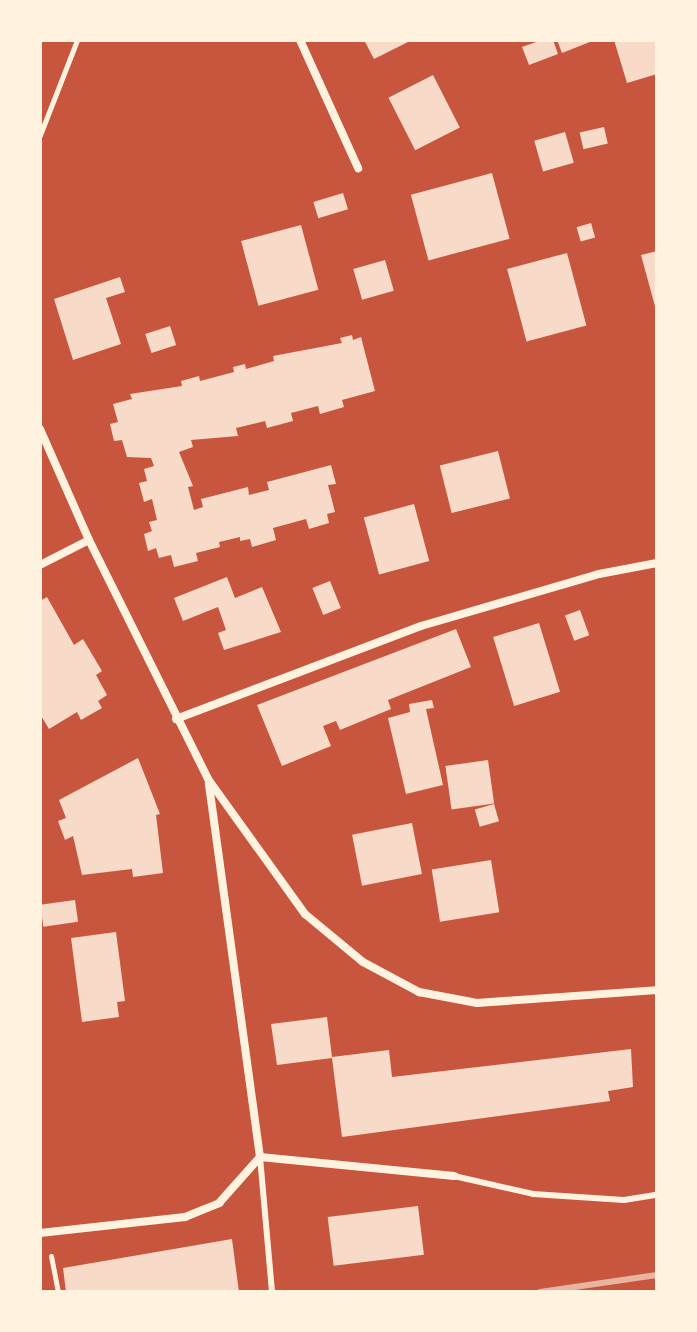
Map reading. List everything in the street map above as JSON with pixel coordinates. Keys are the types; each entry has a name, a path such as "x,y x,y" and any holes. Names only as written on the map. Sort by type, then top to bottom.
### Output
{"street":[{"path":"300,40 358,168"},
{"path":"40,429 89,540 208,779 305,914 363,962 419,992 477,1003 657,990"},
{"path":"40,565 89,540"},
{"path":"176,719 421,626 599,574 657,563"},
{"path":"40,1233 185,1217 219,1203 260,1157 208,779"},
{"path":"260,1157 454,1176"}],"lane":[{"path":"260,1157 272,1292"},
{"path":"454,1176 533,1194 624,1200 657,1195"}],"path":[{"path":"40,135 77,40"},
{"path":"54,1263 58,1292"}],"building":[{"path":"364,40 412,40 374,59"},
{"path":"542,40 553,40 558,54 529,65 522,47"},
{"path":"557,40 595,40 562,53"},
{"path":"614,40 657,40 657,74 627,83"},
{"path":"433,75 460,128 415,150 388,98"},
{"path":"604,127 608,144 583,149 580,133"},
{"path":"565,132 574,163 543,172 534,141"},
{"path":"492,173 510,239 428,260 411,195"},
{"path":"343,193 348,209 318,218 313,202"},
{"path":"591,223 595,237 581,242 577,227"},
{"path":"301,225 318,290 258,306 241,241"},
{"path":"657,251 657,310 656,310 641,255"},
{"path":"567,253 586,325 527,341 507,269"},
{"path":"385,260 394,291 362,300 353,269"},
{"path":"120,277 125,292 106,298 121,344 73,360 54,299"},
{"path":"170,326 176,345 151,353 145,334"},
{"path":"352,335 353,340 361,337 375,391 342,400 344,407 320,414 318,406 291,413 293,421 267,428 265,421 236,428 238,436 191,440 193,447 179,452 193,486 188,487 194,510 203,507 201,499 248,487 249,495 269,490 267,482 331,465 336,484 328,485 335,512 327,514 329,523 309,529 306,519 273,528 276,540 252,547 250,539 240,541 240,537 219,542 220,547 196,553 198,561 174,567 171,555 159,558 156,548 148,551 144,534 152,531 149,522 157,520 152,499 144,502 139,483 147,481 144,469 154,466 151,458 127,457 122,440 114,441 110,424 118,422 113,404 132,399 130,394 182,386 181,381 199,376 200,381 234,372 233,367 245,364 246,369 274,361 273,356 342,343 340,338"},
{"path":"498,451 510,499 452,513 440,466"},
{"path":"414,504 429,561 379,574 364,517"},
{"path":"227,577 235,598 262,587 281,632 224,650 218,633 226,630 218,607 183,621 174,598"},
{"path":"330,581 341,608 323,615 312,588"},
{"path":"47,597 74,645 83,639 102,671 96,675 107,695 98,701 102,708 81,720 77,712 49,729 40,714 40,601"},
{"path":"580,610 589,635 574,641 565,615"},
{"path":"539,623 560,692 514,706 493,637"},
{"path":"456,629 471,667 388,700 391,709 340,730 336,721 323,726 331,746 282,766 257,705"},
{"path":"432,700 434,708 426,709 443,785 406,794 388,718 410,712 409,704"},
{"path":"138,758 160,814 156,815 163,873 133,877 132,869 82,875 73,836 65,840 58,821 66,818 59,800"},
{"path":"488,760 494,804 452,810 445,766"},
{"path":"494,804 499,821 480,827 475,810"},
{"path":"412,823 422,874 362,886 352,835"},
{"path":"491,860 499,912 440,922 432,869"},
{"path":"75,900 78,922 43,927 40,905"},
{"path":"116,932 125,1001 117,1002 119,1017 82,1022 71,938"},
{"path":"327,1017 332,1057 389,1050 392,1077 631,1049 633,1087 608,1091 610,1101 342,1137 332,1058 277,1065 271,1024"},
{"path":"418,1206 424,1255 334,1266 328,1217"},
{"path":"232,1239 239,1292 66,1292 63,1268"}],"railway":[{"path":"540,1292 657,1275"}]}
